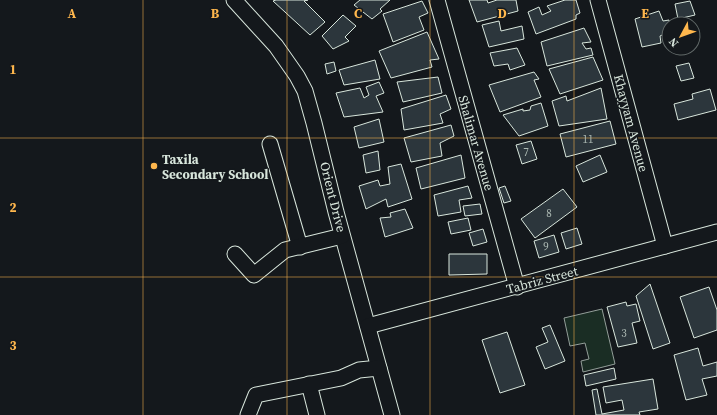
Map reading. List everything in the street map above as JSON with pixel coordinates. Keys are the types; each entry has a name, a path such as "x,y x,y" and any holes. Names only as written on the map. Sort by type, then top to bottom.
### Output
{"street":[{"name":"Shalimar Avenue","path":"437,0 517,287"},
{"name":"Khayyam Avenue","path":"598,0 665,246"},
{"name":"Orient Drive","path":"236,1 276,46 297,76 305,91 342,236 392,415"},
{"path":"270,144 300,247"},
{"name":"Tabriz Street","path":"368,326 717,232"},
{"path":"235,254 254,275 285,250 342,236"},
{"path":"248,415 256,395 341,378 359,370 379,368"},
{"path":"309,384 318,415"}],"green space":[{"path":"602,309 615,364 583,372 581,361 589,359 585,343 570,346 564,318"}],"building":[{"path":"308,0 304,1 325,22 310,35 273,1"},
{"path":"360,0 390,0 380,9 382,11 372,19 354,5"},
{"path":"469,0 487,0 488,3 497,0 516,0 518,11 477,22"},
{"path":"565,0 576,0 580,13 576,15 576,19 536,34 528,12 539,7 542,15 551,11 547,6"},
{"path":"422,1 428,13 419,17 424,30 393,42 383,14"},
{"path":"690,1 695,15 677,16 675,4"},
{"path":"659,11 661,16 661,43 642,47 635,19"},
{"path":"343,15 356,26 345,37 349,41 333,49 322,36"},
{"path":"499,21 501,31 522,26 524,39 489,47 482,25"},
{"path":"584,28 591,42 582,43 586,49 591,48 593,55 547,66 541,42"},
{"path":"427,32 439,59 430,60 432,67 391,78 379,51"},
{"path":"517,48 525,65 510,70 508,64 494,66 490,53"},
{"path":"593,57 603,80 560,94 549,69"},
{"path":"375,60 380,79 344,85 339,70"},
{"path":"334,62 336,71 327,74 325,64"},
{"path":"689,63 694,78 681,81 676,66"},
{"path":"534,72 539,79 534,80 541,97 500,112 489,85"},
{"path":"438,77 442,93 403,102 397,82"},
{"path":"379,82 384,93 376,96 383,112 344,117 336,93 360,88 364,98 369,95 366,87"},
{"path":"601,88 607,119 559,126 552,101 566,96 567,101"},
{"path":"710,89 716,110 678,120 674,104 693,99 692,94"},
{"path":"446,95 451,109 440,114 443,123 404,130 401,109"},
{"path":"541,103 548,126 519,136 503,115 523,109 523,111 530,110 531,106"},
{"path":"379,119 384,142 359,148 354,127"},
{"path":"610,121 616,144 566,157 560,134"},
{"path":"451,125 454,136 440,143 442,156 411,162 404,138"},
{"path":"531,141 537,159 522,164 516,145"},
{"path":"378,151 380,170 366,173 363,155"},
{"path":"461,155 465,178 421,189 416,168"},
{"path":"600,155 607,172 583,182 576,166"},
{"path":"401,164 412,199 388,207 386,199 366,209 359,186 378,180 380,186 390,184 388,167"},
{"path":"468,186 472,198 459,200 461,212 438,216 434,195"},
{"path":"505,186 511,201 504,203 499,188"},
{"path":"563,189 577,207 535,238 521,219"},
{"path":"480,204 482,214 465,216 463,206"},
{"path":"405,209 413,228 385,237 380,218 391,217 390,213"},
{"path":"468,218 471,230 451,234 448,222"},
{"path":"577,228 582,244 566,249 561,233"},
{"path":"483,229 487,242 473,246 469,233"},
{"path":"554,235 559,252 539,258 534,241"},
{"path":"449,254 487,254 487,274 449,275"},
{"path":"650,284 670,343 653,349 636,296"},
{"path":"709,287 717,310 717,330 694,338 680,297"},
{"path":"626,302 627,306 636,304 640,321 632,323 637,343 618,347 607,307"},
{"path":"550,325 565,361 545,369 536,347 548,342 542,328"},
{"path":"507,332 525,385 500,393 482,340"},
{"path":"698,348 703,366 717,362 717,376 702,379 707,395 686,400 674,355"},
{"path":"614,368 616,379 586,386 584,375"},
{"path":"653,379 658,409 639,412 640,415 596,415 592,390 597,389 602,414 624,410 622,400 606,403 603,387"}],"place":[{"name":"Taxila Secondary School","path":"154,166"}]}
